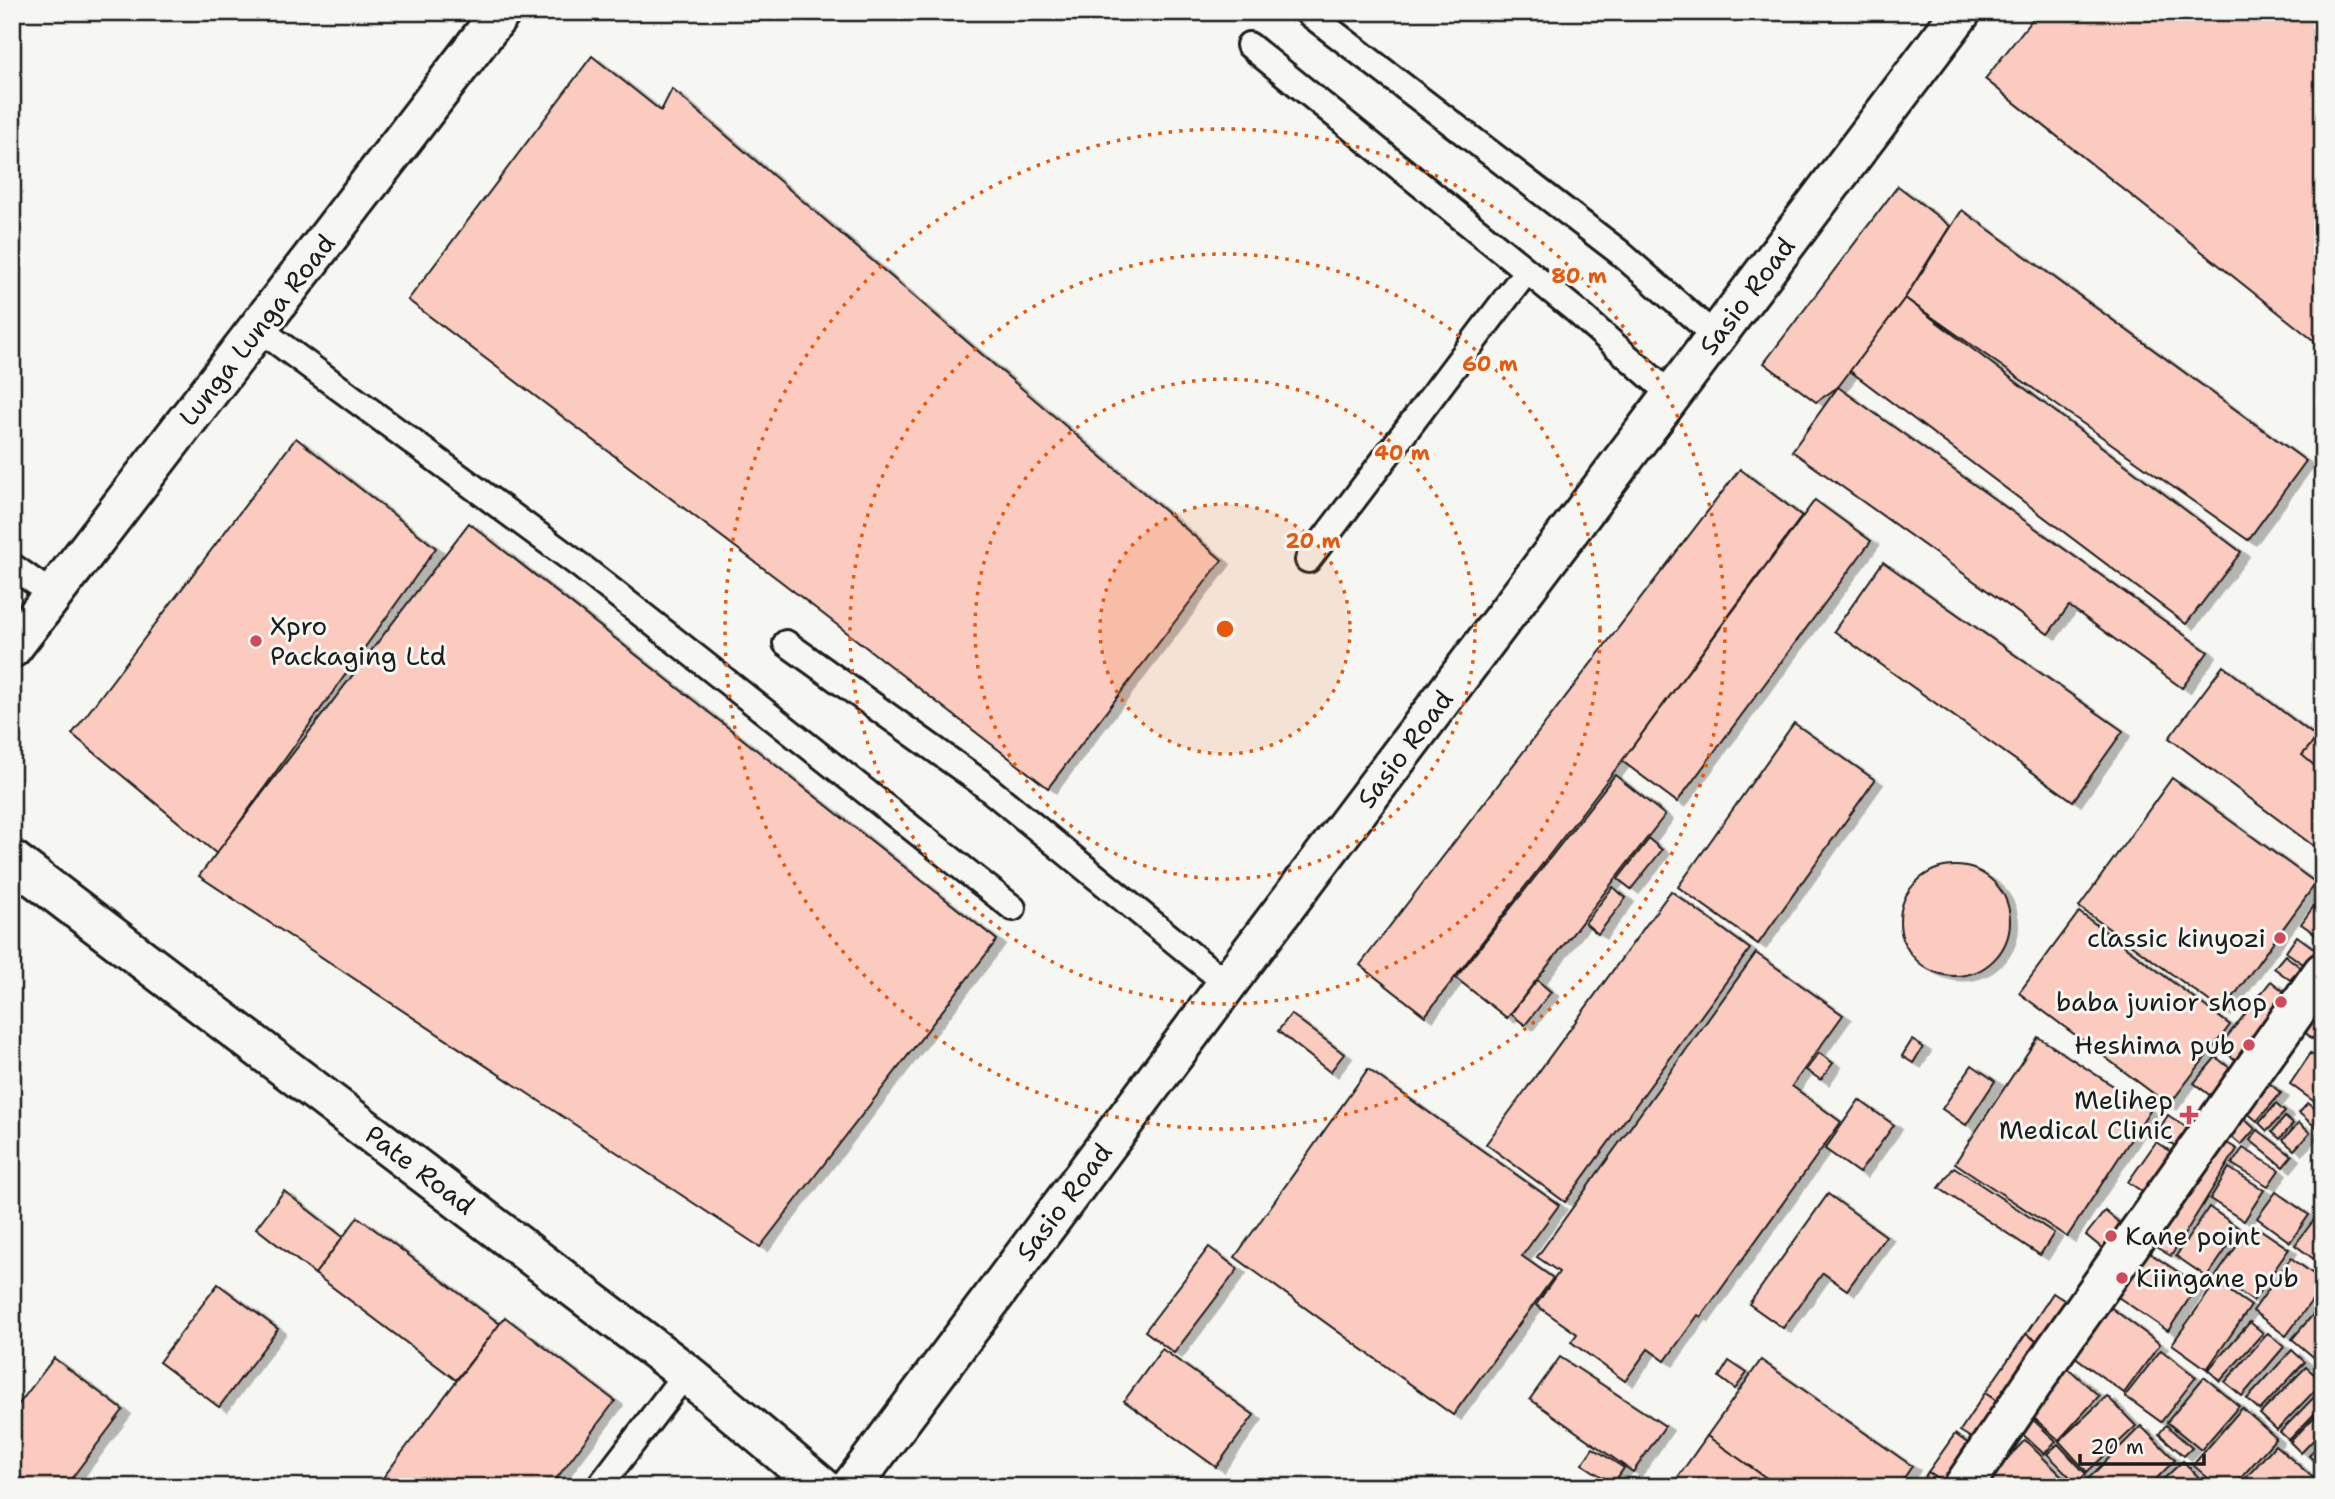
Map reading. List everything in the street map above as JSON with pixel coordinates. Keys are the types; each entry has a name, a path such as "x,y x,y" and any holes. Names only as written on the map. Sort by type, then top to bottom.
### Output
{"street":[{"name":"Lunga Lunga Road","path":"12,648 501,12"},
{"name":"Sasio Road","path":"850,1487 1961,12"},
{"name":"Pate Road","path":"12,860 686,1373 822,1487"},
{"path":"1963,1487 2054,1352 2323,972"}],"lane":[{"path":"1307,12 1619,252 1716,337"},
{"path":"1249,45 1576,310 1672,396"},
{"path":"1308,560 1526,272"},
{"path":"258,328 582,567 1013,908"},
{"path":"12,566 53,595"},
{"path":"786,643 979,781 1227,984"},
{"path":"599,1487 686,1373"}],"building":[{"path":"2038,12 2315,12 2323,19 2323,348 1985,79"},
{"path":"592,56 661,111 672,89 1222,560 1048,788 779,580 408,300"},
{"path":"1898,186 1950,226 1905,298 1838,387 1816,402 1764,363"},
{"path":"1962,210 2306,461 2248,540 1905,298"},
{"path":"1905,298 2241,552 2186,624 1850,371"},
{"path":"1838,387 2208,652 2182,688 2069,606 2048,634 1792,451"},
{"name":"Xpro Packaging Ltd","path":"296,438 436,548 217,854 72,734"},
{"path":"1740,469 1802,516 1622,761 1425,1016 1360,965"},
{"path":"1815,500 1871,541 1677,802 1622,761"},
{"path":"469,523 997,940 760,1247 199,876"},
{"path":"1883,562 2123,731 2073,801 1834,631"},
{"path":"2223,666 2323,742 2323,853 2169,738"},
{"path":"1794,723 1875,780 1758,944 1678,887"},
{"path":"2323,731 2323,773 2302,755"},
{"path":"1615,775 1665,815 1507,1018 1456,978"},
{"path":"2172,778 2316,883 2223,1011 2079,907"},
{"path":"1649,839 1662,850 1631,889 1618,879"},
{"path":"1955,866 1976,871 1994,882 2005,900 2010,921 2005,942 1994,960 1976,971 1955,976 1934,971 1916,960 1905,942 1900,921 1905,900 1916,882 1934,871"},
{"path":"1613,887 1626,898 1598,934 1585,923"},
{"path":"1671,891 1750,949 1565,1202 1486,1144"},
{"path":"2323,893 2323,939 2301,924"},
{"path":"2079,912 2230,1025 2169,1105 2019,993"},
{"path":"2297,936 2319,952 2309,968 2286,952"},
{"path":"1756,953 1843,1015 1792,1086 1841,1122 1701,1317 1698,1315 1665,1361 1648,1349 1625,1381 1571,1342 1577,1334 1536,1305 1559,1272 1537,1257"},
{"path":"2285,955 2301,968 2290,980 2274,968"},
{"path":"1537,980 1551,992 1525,1025 1511,1014"},
{"path":"2271,981 2293,999 2241,1064 2219,1047"},
{"path":"2323,1000 2323,1026 2312,1039 2299,1026"},
{"path":"1291,1014 1344,1054 1330,1072 1278,1031"},
{"path":"2038,1037 2150,1110 2067,1237 1955,1163"},
{"path":"1912,1040 1923,1047 1913,1063 1902,1056"},
{"path":"1819,1053 1833,1063 1821,1080 1806,1070"},
{"path":"2311,1053 2323,1062 2323,1108 2290,1084"},
{"path":"2216,1057 2237,1074 2216,1100 2194,1083"},
{"path":"1972,1065 1995,1081 1966,1125 1942,1109"},
{"path":"1368,1069 1559,1205 1522,1256 1553,1278 1453,1415 1235,1257"},
{"path":"2263,1078 2281,1093 2257,1121 2239,1106"},
{"path":"1859,1100 1894,1125 1859,1173 1825,1149"},
{"path":"2308,1103 2323,1115 2323,1123 2318,1129 2299,1113"},
{"path":"2276,1104 2285,1112 2267,1131 2259,1123"},
{"path":"2239,1114 2255,1129 2241,1145 2224,1130"},
{"path":"2168,1115 2193,1132 2182,1150 2156,1134"},
{"path":"2285,1117 2293,1124 2280,1139 2272,1132"},
{"path":"2299,1123 2310,1133 2294,1150 2283,1140"},
{"path":"2258,1130 2292,1156 2283,1167 2250,1140"},
{"path":"2215,1136 2237,1149 2171,1256 2149,1243"},
{"path":"2156,1142 2180,1158 2152,1198 2128,1182"},
{"path":"2243,1148 2279,1170 2268,1186 2232,1164"},
{"path":"1954,1167 2054,1233 2040,1255 1939,1188"},
{"path":"2229,1168 2264,1190 2244,1221 2210,1199"},
{"path":"284,1191 343,1237 315,1274 256,1228"},
{"path":"2276,1192 2309,1215 2290,1242 2257,1218"},
{"path":"1828,1194 1886,1236 1847,1290 1823,1273 1783,1328 1749,1304"},
{"path":"2209,1207 2240,1229 2207,1277 2176,1256"},
{"path":"2323,1208 2323,1266 2295,1245"},
{"path":"2105,1211 2133,1234 2114,1258 2086,1235"},
{"path":"358,1217 500,1324 456,1380 315,1274"},
{"path":"2252,1224 2289,1249 2253,1301 2216,1276"},
{"path":"1209,1247 1238,1269 1174,1353 1145,1331"},
{"path":"2148,1252 2198,1285 2168,1331 2118,1297"},
{"path":"2291,1258 2323,1281 2323,1285 2286,1336 2253,1311"},
{"path":"2216,1282 2251,1306 2207,1369 2172,1344"},
{"path":"218,1284 278,1329 219,1407 159,1362"},
{"path":"2053,1293 2073,1306 2045,1347 2026,1334"},
{"path":"2323,1303 2323,1365 2292,1339"},
{"path":"2106,1304 2160,1344 2124,1393 2070,1353"},
{"path":"505,1317 615,1401 550,1487 376,1487"},
{"path":"2250,1322 2263,1333 2220,1381 2208,1370"},
{"path":"2268,1333 2284,1347 2242,1396 2225,1382"},
{"path":"2026,1334 2045,1347 2004,1406 1985,1393"},
{"path":"1162,1349 1254,1415 1216,1467 1124,1401"},
{"path":"2161,1350 2196,1377 2161,1422 2125,1396"},
{"path":"2292,1350 2305,1362 2260,1410 2247,1399"},
{"path":"1560,1357 1665,1426 1633,1472 1530,1399"},
{"path":"54,1358 123,1410 65,1487 28,1487 12,1475 12,1413"},
{"path":"1761,1360 1912,1466 1898,1487 1779,1487 1707,1436"},
{"path":"1729,1361 1747,1373 1735,1389 1719,1377"},
{"path":"2306,1367 2323,1382 2277,1430 2260,1414"},
{"path":"2068,1368 2099,1396 2059,1440 2027,1412"},
{"path":"2204,1377 2239,1406 2201,1450 2167,1422"},
{"path":"2323,1388 2323,1405 2289,1440 2280,1432"},
{"path":"1985,1393 2004,1406 1979,1443 1960,1431"},
{"path":"2107,1396 2136,1426 2087,1472 2059,1441"},
{"path":"2242,1408 2276,1438 2233,1487 2218,1487 2193,1465"},
{"path":"2323,1408 2323,1430 2301,1453 2290,1442"},
{"path":"2030,1417 2056,1441 2044,1454 2018,1430"},
{"path":"2166,1425 2192,1448 2184,1456 2159,1434"},
{"path":"2141,1426 2175,1460 2148,1487 2090,1487 2085,1482"},
{"path":"1955,1434 1980,1452 1949,1487 1928,1472"},
{"path":"1707,1436 1779,1487 1671,1487"},
{"path":"2025,1440 2073,1487 1980,1487"},
{"path":"2323,1440 2323,1469 2309,1456"},
{"path":"2058,1444 2086,1474 2076,1483 2047,1454"},
{"path":"2275,1445 2318,1482 2314,1487 2238,1487"},
{"path":"1593,1448 1624,1468 1613,1484 1582,1464"},
{"path":"2183,1461 2208,1487 2155,1487"},
{"path":"1928,1472 1949,1487 1918,1487"}],"place":[{"name":"Xpro Packaging Ltd","path":"256,641"},
{"name":"classic kinyozi","path":"2280,938"},
{"name":"baba junior shop","path":"2281,1002"},
{"name":"Heshima pub","path":"2249,1045"},
{"name":"Melihep Medical Clinic","path":"2189,1115"},
{"name":"Kane point","path":"2111,1236"},
{"name":"Kiingane pub","path":"2122,1278"}]}
